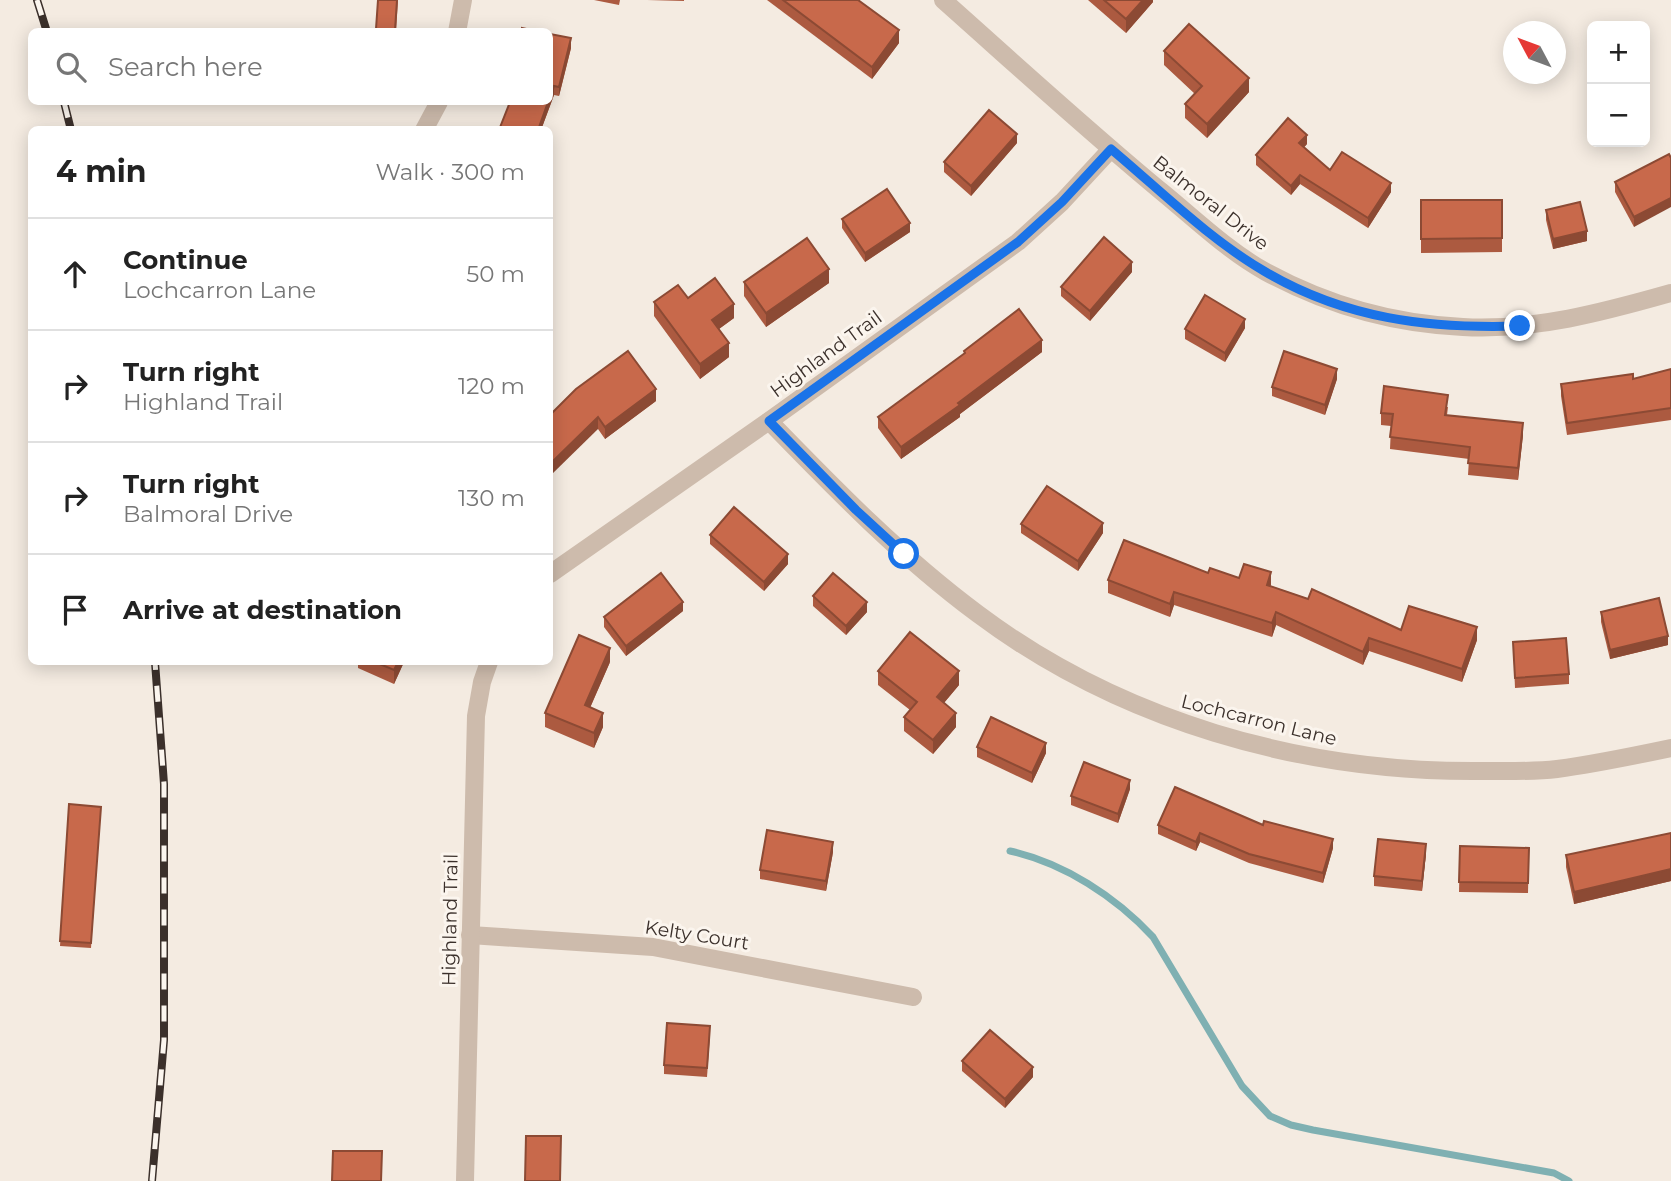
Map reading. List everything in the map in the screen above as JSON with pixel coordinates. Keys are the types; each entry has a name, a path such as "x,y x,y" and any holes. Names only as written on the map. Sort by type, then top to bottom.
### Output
{"street":[{"path":"458,28 463,0"},
{"name":"Balmoral Drive","path":"943,0 1111,149 1218,239 1264,271 1337,304 1385,318 1466,328 1520,326 1564,320 1671,293"},
{"path":"426,126 437,105"},
{"name":"Highland Trail","path":"553,572 1018,242 1062,202 1111,149"},
{"name":"Lochcarron Lane","path":"769,421 856,510 981,617 1080,678 1166,718 1233,739 1292,753 1350,764 1440,772 1556,769 1671,748"},
{"name":"Highland Trail","path":"465,1181 476,716 488,665"},
{"name":"Kelty Court","path":"470,935 653,947 913,997"}],"building":[{"path":"378,0 397,0 395,28 376,28"},
{"path":"783,0 858,0 899,30 872,67"},
{"path":"1104,0 1143,0 1126,19"},
{"path":"1189,24 1249,78 1207,124 1185,104 1202,86 1164,51"},
{"path":"553,35 571,38 559,87 554,86 553,89"},
{"path":"509,105 547,105 539,126 501,126"},
{"path":"989,110 1017,134 971,186 944,162"},
{"path":"1288,118 1307,135 1299,143 1330,170 1342,152 1391,183 1368,218 1300,175 1291,186 1256,155"},
{"path":"1669,154 1671,198 1634,217 1615,182"},
{"path":"887,189 910,223 865,253 842,219"},
{"path":"1421,200 1502,200 1502,238 1421,239"},
{"path":"1580,202 1587,231 1553,239 1546,210"},
{"path":"1104,237 1132,262 1090,311 1061,287"},
{"path":"807,238 829,269 766,313 744,282"},
{"path":"715,278 734,304 712,320 729,343 700,364 654,302 678,285 688,298"},
{"path":"1205,295 1245,319 1225,353 1185,329"},
{"path":"1019,309 1042,340 958,403 960,405 901,447 878,417"},
{"path":"628,351 656,389 605,427 598,417 553,461 553,412 576,389"},
{"path":"1284,351 1337,369 1325,405 1272,387"},
{"path":"1671,369 1671,408 1567,423 1561,384 1633,374 1633,379"},
{"path":"1384,386 1448,395 1445,415 1523,423 1518,468 1468,463 1470,447 1390,437 1393,414 1381,413"},
{"path":"1047,486 1103,523 1078,561 1021,524"},
{"path":"734,507 788,554 764,582 710,535"},
{"path":"1124,540 1208,573 1210,568 1239,578 1244,564 1271,572 1267,585 1308,599 1312,589 1401,630 1409,606 1477,627 1462,669 1369,638 1363,652 1276,612 1272,623 1174,592 1170,604 1108,580"},
{"path":"661,573 683,602 626,646 604,617"},
{"path":"833,573 867,602 846,626 813,596"},
{"path":"1659,598 1668,636 1610,650 1601,612"},
{"path":"910,632 959,671 937,697 956,713 933,740 904,717 917,702 878,671"},
{"path":"579,635 610,648 585,705 603,713 594,733 545,713"},
{"path":"1566,638 1569,674 1515,678 1513,642"},
{"path":"382,665 396,665 394,670"},
{"path":"991,717 1046,743 1032,773 977,747"},
{"path":"1084,762 1130,780 1118,814 1071,796"},
{"path":"1175,787 1263,825 1264,821 1333,839 1323,873 1249,854 1200,833 1196,842 1158,825"},
{"path":"69,804 101,807 91,943 60,941"},
{"path":"767,830 833,842 826,881 760,870"},
{"path":"1671,833 1671,869 1574,892 1566,855"},
{"path":"1378,839 1426,844 1422,881 1374,876"},
{"path":"1460,846 1529,848 1528,883 1459,882"},
{"path":"667,1023 710,1026 707,1068 664,1065"},
{"path":"990,1030 1033,1067 1005,1099 962,1061"},
{"path":"526,1136 561,1136 560,1181 525,1181"},
{"path":"333,1151 382,1151 381,1181 332,1181"}],"waterway":[{"path":"1010,851 1050,864 1088,884 1123,908 1153,937 1242,1086 1270,1116 1313,1130 1554,1173 1569,1181"}],"railway":[{"path":"37,0 46,28"},
{"path":"65,105 70,126"},
{"path":"152,1181 164,1040 164,784 155,665"}],"route":[{"path":"904,554 856,510 769,421 1018,242 1062,202 1111,149 1218,239 1264,271 1296,287 1337,304 1385,318 1466,328 1520,326"}]}
